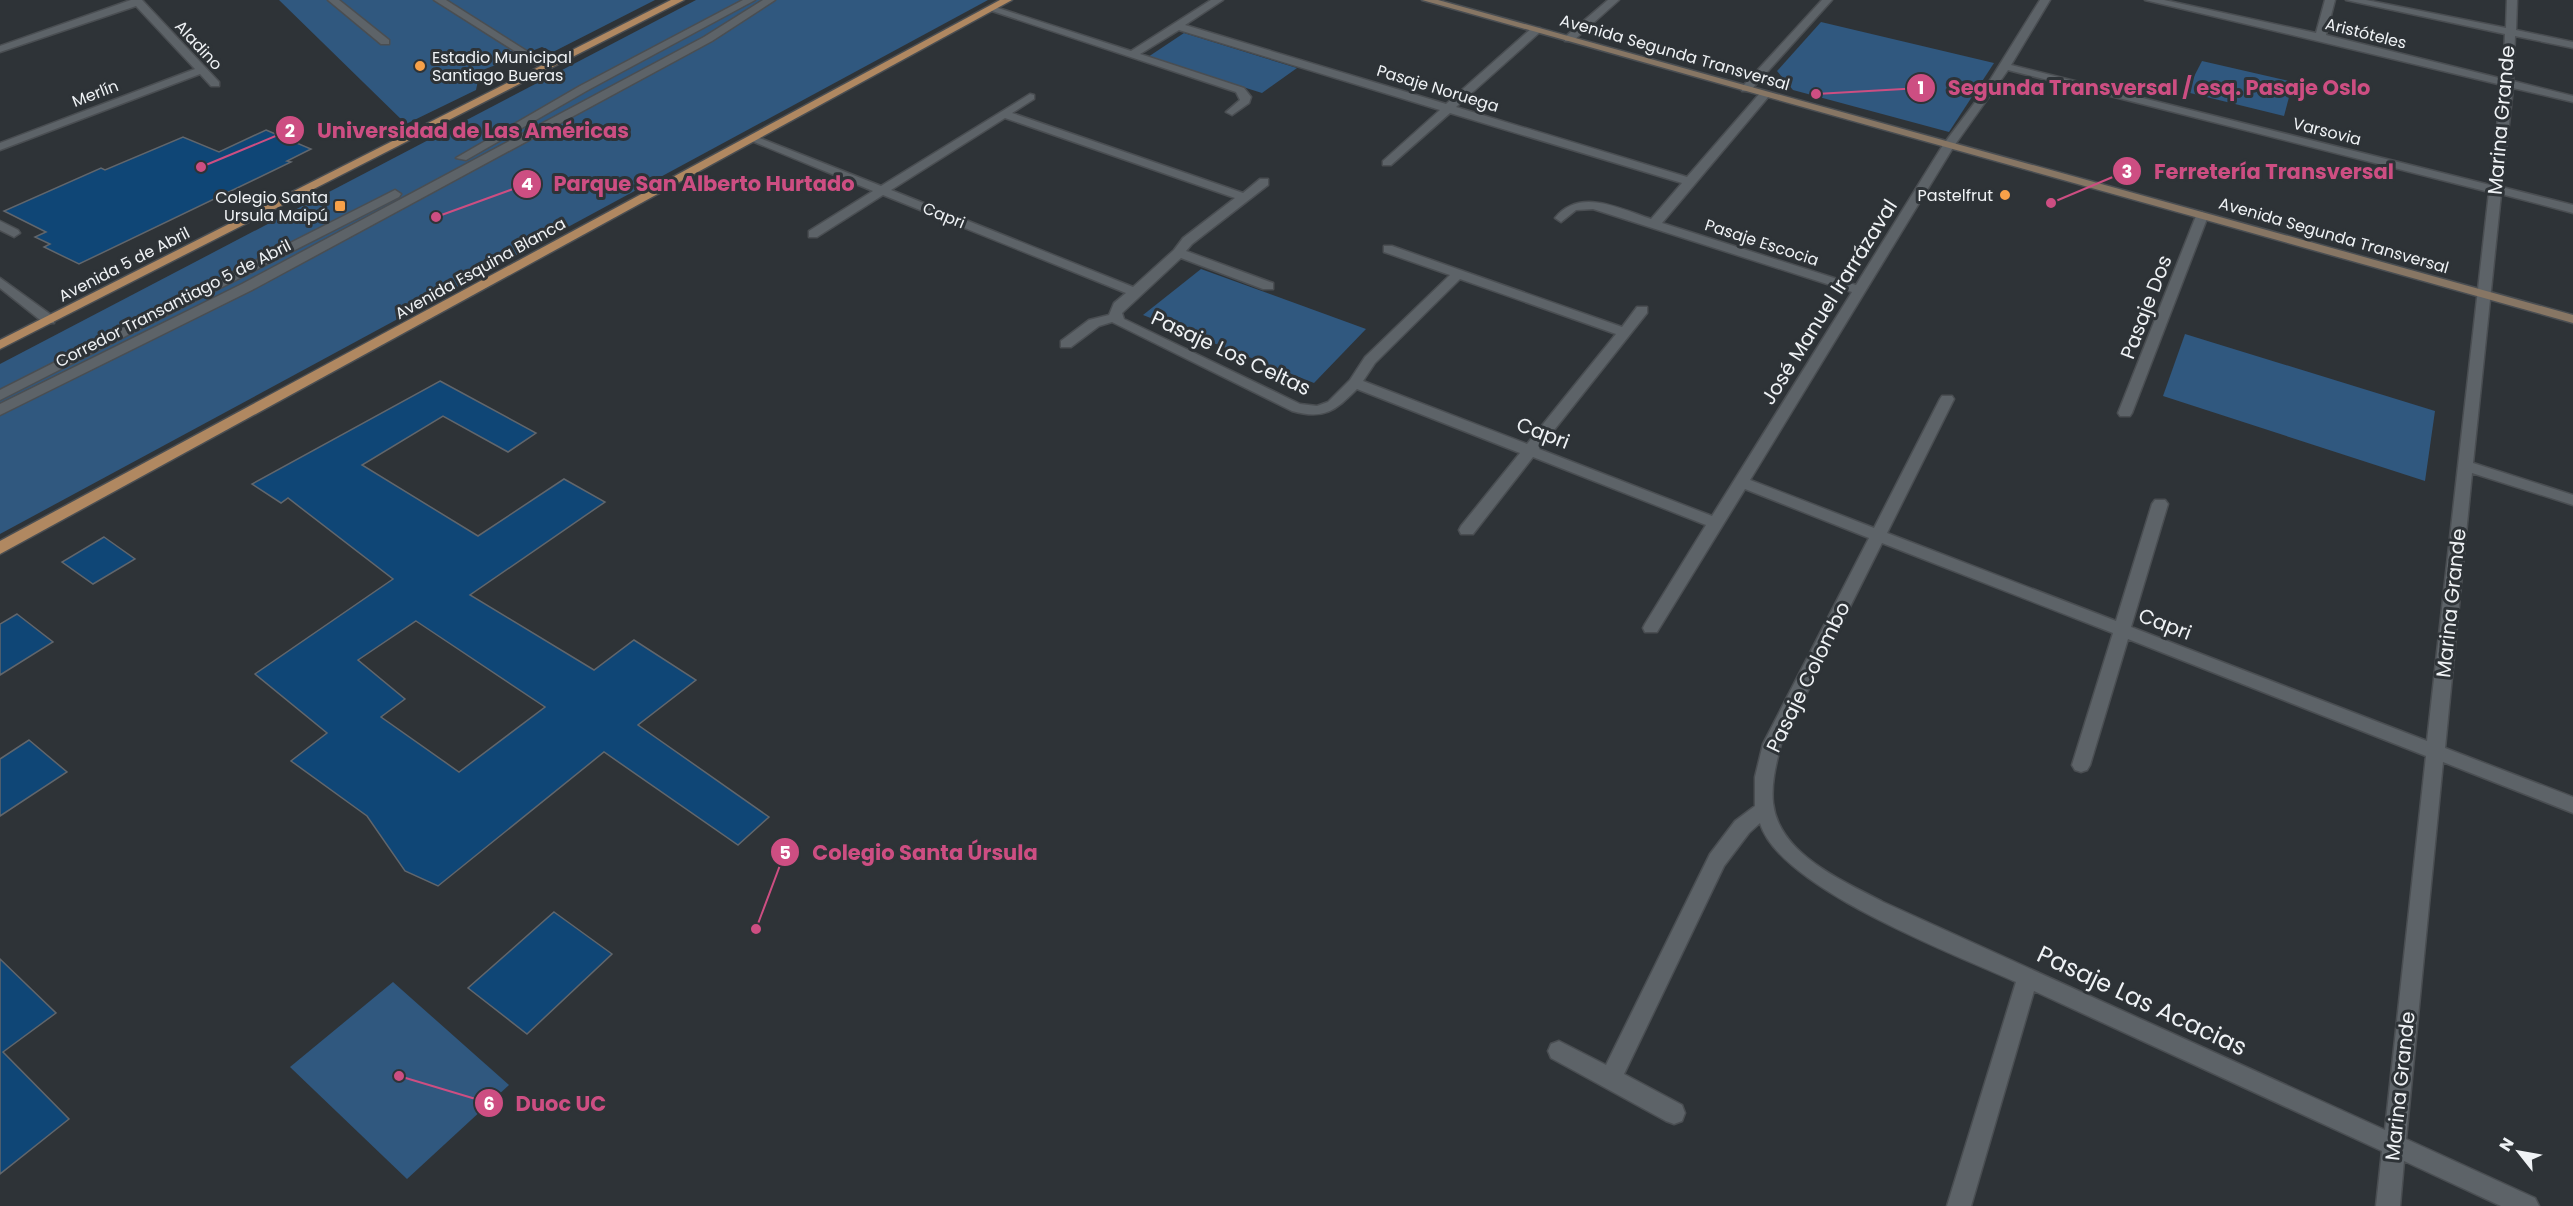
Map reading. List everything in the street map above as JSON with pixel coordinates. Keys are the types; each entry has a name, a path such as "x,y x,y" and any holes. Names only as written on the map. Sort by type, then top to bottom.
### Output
{"main road":[{"name":"Avenida 5 de Abril","path":"0,345 679,0"},
{"name":"Avenida Esquina Blanca","path":"0,548 1007,0"},
{"name":"Avenida Segunda Transversal","path":"1427,0 2573,319"}],"street":[{"path":"333,0 385,42"},
{"path":"439,0 547,67"},
{"name":"Corredor Transantiago 5 de Abril","path":"0,396 384,200 584,88 750,0"},
{"name":"Corredor Transantiago 5 de Abril","path":"0,410 257,281 708,39 770,0"},
{"path":"1132,55 1218,0"},
{"path":"1569,39 1614,0"},
{"path":"1746,89 1827,0"},
{"name":"José Manuel Irarrázaval","path":"1652,628 1949,145 2004,66 2045,0"},
{"name":"Aristóteles","path":"2150,0 2320,37 2573,99"},
{"path":"2320,37 2330,0"},
{"path":"2351,0 2573,45"},
{"name":"Marina Grande","path":"2388,1206 2483,294 2508,83 2512,0"},
{"path":"0,49 137,1"},
{"name":"Aladino","path":"137,1 215,84"},
{"path":"991,9 1240,90 1246,97 1245,101 1232,112"},
{"name":"Pasaje Noruega","path":"1177,26 1690,182"},
{"path":"1387,163 1536,30"},
{"name":"Varsovia","path":"2004,66 2573,209"},
{"name":"Merlín","path":"0,147 202,70"},
{"path":"1654,224 1765,94"},
{"path":"813,234 1030,97"},
{"path":"1004,114 1244,197"},
{"name":"Capri","path":"753,139 1135,292"},
{"name":"Pasaje Los Celtas","path":"1264,182 1187,241 1179,254 1117,309 1116,317 1127,326 1307,410 1318,411 1333,405 1355,383 1370,360 1458,274"},
{"name":"Pasaje Escocia","path":"1561,218 1573,207 1587,205 1860,290"},
{"name":"Pasaje Dos","path":"2125,412 2202,216"},
{"path":"0,225 14,233"},
{"path":"1388,249 1624,332"},
{"path":"1179,254 1268,286"},
{"path":"0,282 49,320"},
{"path":"1467,531 1642,310"},
{"path":"1066,344 1094,323 1116,317"},
{"name":"Capri","path":"1355,383 1716,523"},
{"name":"Pasaje Colombo","path":"1763,810 1765,765 1772,744 1947,399"},
{"path":"2465,466 2573,500"},
{"name":"Capri","path":"1741,482 2573,805"},
{"path":"2081,765 2160,504"},
{"path":"1610,1079 1717,860 1742,827 1763,810"},
{"name":"Pasaje Las Acacias","path":"1763,810 1775,838 1818,875 1876,908 2527,1206"},
{"path":"1959,1206 2028,977"},
{"path":"1559,1051 1674,1113"}],"shaded area":[{"name":"Estadio Municipal Santiago Bueras","path":"279,0 655,0 553,52 542,47 480,71 476,90 406,124"},
{"path":"696,0 988,0 0,534 0,364"},
{"path":"1821,22 1994,63 1949,132 1793,90 1777,71"},
{"path":"1184,33 1297,68 1262,93 1148,57"},
{"path":"2202,61 2293,82 2284,116 2186,92"},
{"path":"1201,269 1366,329 1314,383 1143,315"},
{"path":"2185,334 2435,411 2425,481 2163,396"},
{"path":"393,982 509,1085 407,1179 290,1067"}],"building":[{"path":"266,130 311,149 287,161 291,162 79,264 44,247 50,244 35,237 46,232 4,211 101,168 105,170 183,137 219,152"},
{"path":"440,381 536,433 508,452 443,416 362,465 478,536 564,479 605,502 470,595 594,670 634,640 696,680 638,725 769,817 738,845 604,752 438,886 405,871 367,816 291,761 327,733 255,674 393,579 288,498 281,503 252,484","holes":["416,621 545,707 459,772 381,717 405,699 358,660"]},
{"path":"104,537 135,559 93,584 62,562"},
{"path":"17,614 53,642 0,675 0,624"},
{"path":"29,740 67,772 0,816 0,759"},
{"path":"554,912 612,954 527,1034 468,988"},
{"path":"0,959 56,1013 3,1052 69,1119 0,1174"}],"place":[{"name":"Estadio Municipal Santiago Bueras","path":"420,66"},
{"name":"Segunda Transversal / esq. Pasaje Oslo","path":"1816,94"},
{"name":"Universidad de Las Américas","path":"201,167"},
{"name":"Pastelfrut","path":"2005,195"},
{"name":"Ferretería Transversal","path":"2051,203"},
{"name":"Colegio Santa Ursula Maipú","path":"340,206"},
{"name":"Parque San Alberto Hurtado","path":"436,217"},
{"name":"Colegio Santa Úrsula","path":"756,929"},
{"name":"Duoc UC","path":"399,1076"}]}
